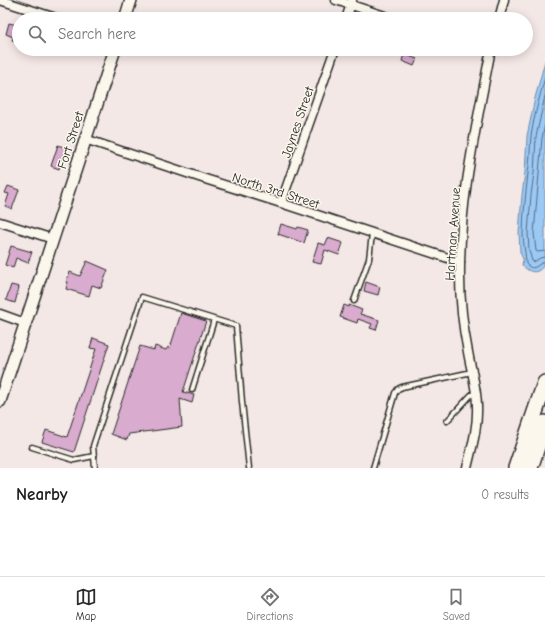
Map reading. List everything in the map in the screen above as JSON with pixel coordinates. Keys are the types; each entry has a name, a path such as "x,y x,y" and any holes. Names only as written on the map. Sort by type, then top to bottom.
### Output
{"highway":[{"path":"516,468 545,384"},
{"path":"530,468 545,423"}],"street":[{"path":"0,0 37,12"},
{"path":"127,12 131,0"},
{"path":"336,0 351,2 376,12"},
{"path":"501,12 504,0"},
{"path":"348,12 351,2"},
{"name":"Fort Street","path":"0,401 113,56"},
{"name":"Jaynes Street","path":"281,203 333,56"},
{"name":"Hartman Avenue","path":"467,468 475,435 477,404 463,317 460,262 463,217 468,178 477,120 490,56"},
{"name":"North 3rd Street","path":"85,139 460,262"},
{"path":"0,222 52,239"},
{"path":"0,314 25,323"}],"lane":[{"path":"354,301 368,259 372,234"},
{"path":"95,468 93,446 142,297 236,326 249,468"},
{"path":"192,390 214,320"},
{"path":"373,468 395,393 398,389 472,372"},
{"path":"447,422 471,395 476,393"},
{"path":"32,447 74,460 94,456"}],"water":[{"path":"545,61 545,262 538,271 535,272 528,270 522,265 523,259 520,252 519,233 527,136"}],"building":[{"path":"9,23 12,24 12,37 6,34"},
{"path":"403,56 409,56 417,59 414,66 402,61"},
{"path":"58,145 66,148 59,169 51,166"},
{"path":"8,186 19,190 12,209 5,206 9,194 5,193"},
{"path":"281,224 297,229 298,227 308,230 304,243 278,234"},
{"path":"328,238 343,243 339,255 325,250 321,264 312,262 318,243 325,245"},
{"path":"11,246 32,252 28,263 16,258 13,268 5,265"},
{"path":"87,261 108,270 101,288 92,285 89,296 66,289 68,282 66,282 70,272 80,276"},
{"path":"366,282 380,287 378,295 364,291"},
{"path":"11,285 19,287 15,303 6,300"},
{"path":"344,305 349,307 349,305 362,310 360,314 379,320 376,330 370,328 372,324 358,319 357,323 340,317"},
{"path":"181,313 206,321 183,392 194,395 192,403 180,399 182,427 129,434 127,440 111,434 140,346 154,350 155,346 166,350 168,347 170,348"},
{"path":"93,338 109,344 74,452 42,442 46,430 67,437 96,349 90,348"}]}
